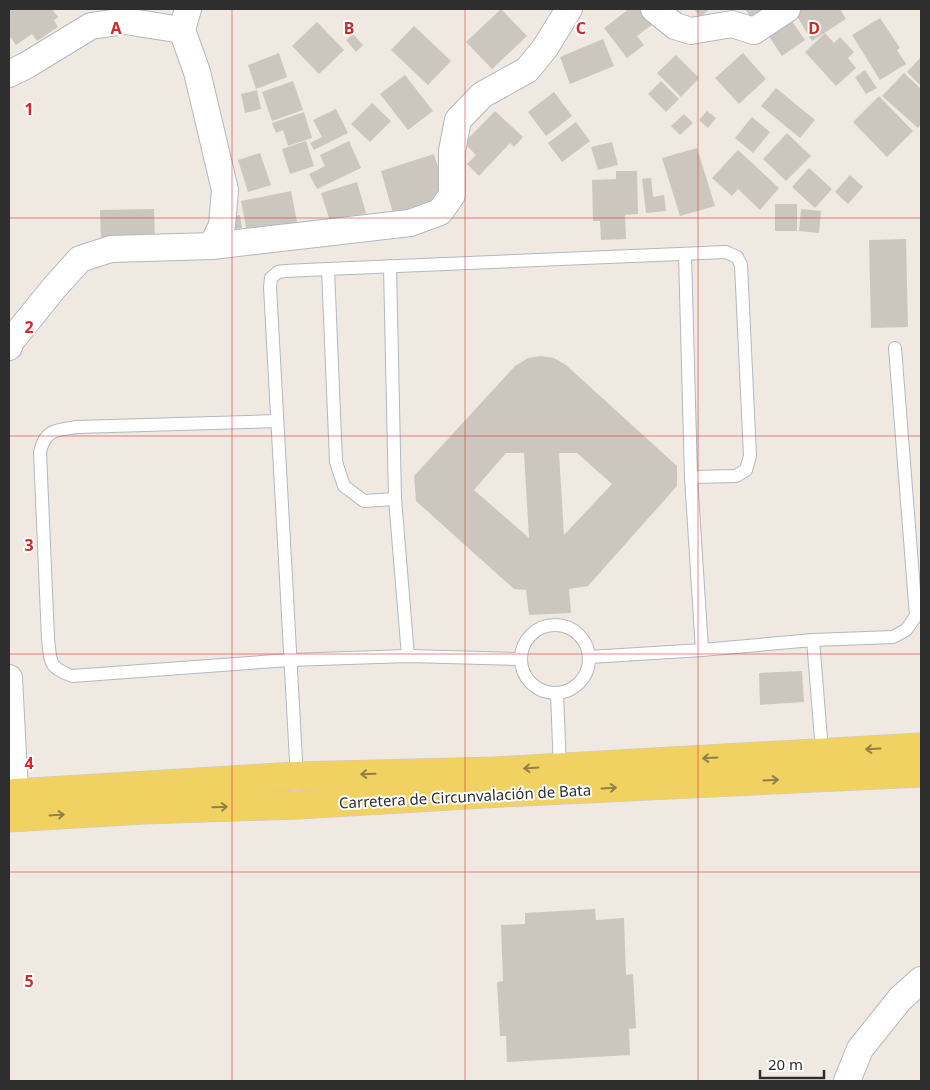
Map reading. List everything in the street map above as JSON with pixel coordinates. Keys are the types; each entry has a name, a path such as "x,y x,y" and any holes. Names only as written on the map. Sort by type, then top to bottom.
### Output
{"main road":[{"name":"Carretera de Circunvalación de Bata","path":"11,802 143,810 298,805 822,751 921,747"},
{"name":"Carretera de Circunvalación de Bata","path":"11,802 296,776 495,771 561,778 921,773"}],"street":[{"path":"9,347 11,341 80,259 112,249 212,246 410,223 440,212 452,195 452,151 458,120 482,95 527,70 545,48 569,9"},
{"path":"654,9 675,26 691,31 732,24 754,31 787,9"},
{"path":"9,74 91,26 125,21 185,20 225,190 222,226 212,246"},
{"path":"9,678 11,802"},
{"path":"847,1081 860,1049 900,998 921,980"}],"lane":[{"path":"298,805 270,286 271,278 278,272 726,252 737,257 741,265 750,456 746,470 736,476 691,477"},
{"path":"685,254 691,477 702,650"},
{"path":"390,266 396,499 408,656"},
{"path":"328,269 336,462 344,486 364,502 396,499"},
{"path":"589,657 702,650 813,640 893,637 906,630 916,616 895,348"},
{"path":"277,421 77,427 53,430 42,441 40,452 48,639 52,664 59,671 72,676 289,660 408,656 521,659"},
{"path":"560,625 571,629 580,636 586,646 589,657 588,668 584,677 576,685 557,693 546,692 528,680 523,670 521,659 523,647 529,637 538,630 548,626 560,625"},
{"path":"813,640 822,751"},
{"path":"557,693 561,778"}],"building":[{"path":"9,9 52,9 58,17 54,20 58,27 37,41 32,34 16,45 9,35"},
{"path":"501,9 527,36 492,69 466,42"},
{"path":"629,9 641,9 653,24 637,36 644,45 627,58 604,28"},
{"path":"694,9 710,9 700,17"},
{"path":"745,9 772,9 756,25"},
{"path":"803,9 840,9 846,19 812,41 795,13"},
{"path":"880,18 900,48 897,50 906,64 880,80 852,35"},
{"path":"791,20 805,40 782,56 768,35"},
{"path":"317,22 344,50 319,74 292,46"},
{"path":"414,26 451,61 428,85 391,50"},
{"path":"825,33 834,43 840,37 854,52 848,58 856,68 836,86 805,52"},
{"path":"353,34 363,45 356,52 346,40"},
{"path":"603,39 614,66 570,84 560,57"},
{"path":"279,53 287,77 256,89 248,65"},
{"path":"743,53 766,79 739,104 715,78"},
{"path":"676,55 699,78 681,97 657,73"},
{"path":"921,57 921,86 907,72"},
{"path":"865,70 877,88 866,94 855,77"},
{"path":"904,73 921,89 921,124 918,128 882,96"},
{"path":"405,75 433,111 408,130 380,94"},
{"path":"293,81 303,110 272,121 262,92"},
{"path":"661,81 679,99 666,112 648,94"},
{"path":"776,88 815,120 800,138 761,106"},
{"path":"257,90 261,109 245,113 241,94"},
{"path":"554,92 572,116 546,136 528,112"},
{"path":"879,96 913,131 887,157 853,122"},
{"path":"372,103 391,121 370,142 351,124"},
{"path":"336,109 348,133 314,150 310,143 322,137 313,120"},
{"path":"495,111 523,137 514,147 510,143 479,176 467,164 476,155 464,143"},
{"path":"707,111 716,118 708,128 699,120"},
{"path":"304,112 312,138 288,146 283,130 276,133 272,123"},
{"path":"684,114 693,123 680,135 671,126"},
{"path":"752,117 770,132 753,153 735,138"},
{"path":"576,122 590,141 562,162 548,143"},
{"path":"787,133 811,156 786,181 763,159"},
{"path":"306,141 314,166 290,174 282,149"},
{"path":"349,141 361,168 317,189 309,174 325,166 320,155"},
{"path":"612,142 618,165 598,170 591,147"},
{"path":"697,148 715,206 680,216 662,158"},
{"path":"738,150 779,188 760,210 738,189 732,196 712,178"},
{"path":"260,153 271,185 248,192 238,160"},
{"path":"434,154 448,200 394,217 381,171"},
{"path":"809,168 832,189 815,208 792,187"},
{"path":"616,171 637,171 638,214 625,215 626,239 601,240 600,221 593,221 592,180 616,179"},
{"path":"850,175 863,187 848,204 835,192"},
{"path":"651,178 653,197 664,195 666,211 646,213 642,179"},
{"path":"357,182 366,213 331,224 321,193"},
{"path":"291,191 298,227 248,237 241,201"},
{"path":"775,204 797,204 797,231 775,231"},
{"path":"154,209 155,239 101,241 100,210"},
{"path":"801,209 821,211 819,233 799,231"},
{"path":"240,215 242,228 228,230 227,217"},
{"path":"906,239 908,327 871,328 869,240"},
{"path":"541,356 554,358 566,365 677,466 677,486 588,586 569,589 571,613 529,615 526,590 514,589 416,501 414,476 515,366 528,358","holes":["506,453 524,453 529,538 474,490","559,453 577,453 612,484 564,535"]},
{"path":"802,671 804,702 760,705 759,673"},
{"path":"595,909 596,920 624,918 626,975 633,974 636,1028 629,1029 630,1055 507,1062 506,1036 500,1036 497,982 503,981 501,925 525,924 525,913"}]}
